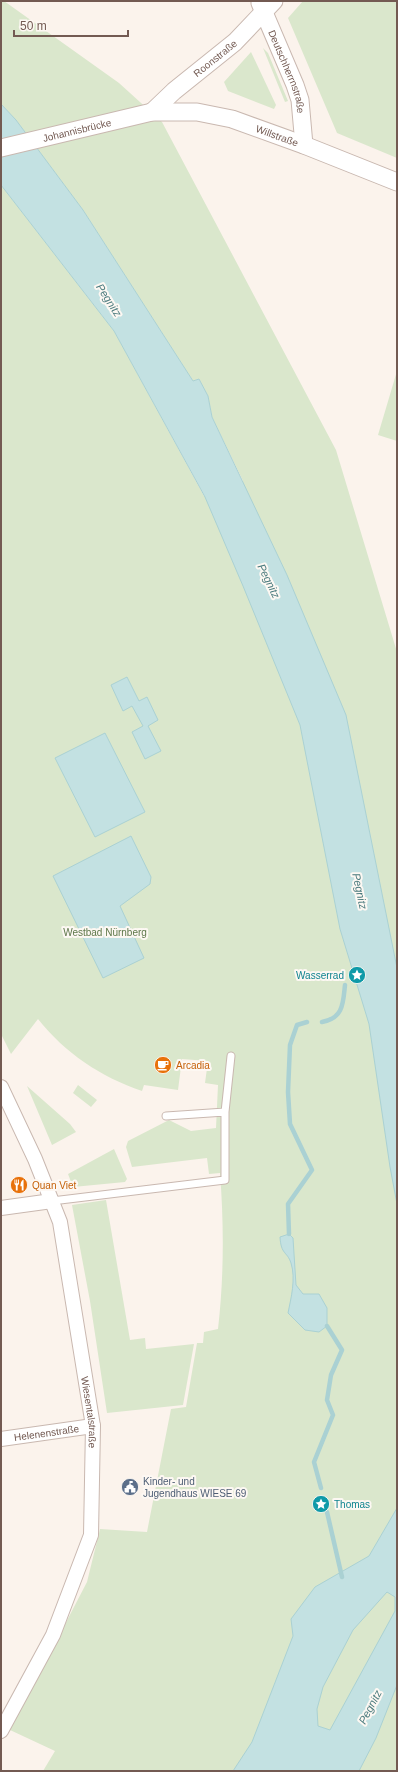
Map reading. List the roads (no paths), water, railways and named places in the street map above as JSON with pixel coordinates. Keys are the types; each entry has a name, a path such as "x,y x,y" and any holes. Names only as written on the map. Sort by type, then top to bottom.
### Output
{"street":[{"name":"Roonstraße","path":"152,112 174,91 230,46 266,5"},
{"name":"Deutschherrnstraße","path":"266,5 300,100 304,145"},
{"name":"Willstraße","path":"152,112 186,111 232,119 304,145 397,182"},
{"name":"Johannisbrücke","path":"1,148 152,112"},
{"name":"Wiesentalstraße","path":"1,1087 35,1159 60,1222 93,1426 91,1535 53,1635 1,1731"},
{"path":"1,1208 52,1201"},
{"name":"Helenenstraße","path":"1,1439 93,1426"}],"lane":[{"path":"52,1201 225,1180 225,1112 231,1056"},
{"path":"166,1116 225,1112"}],"water":[{"name":"Pegnitz","path":"1,104 16,120 83,210 193,381 199,379 208,396 212,417 287,575 346,715 397,968 397,1204 390,1167 369,1024 340,929 300,725 205,497 114,331 1,185"},
{"path":"127,677 139,701 147,697 158,720 148,726 161,751 145,759 132,732 143,726 132,706 123,711 111,685"},
{"path":"105,733 145,812 95,837 55,758"},
{"path":"131,836 151,877 150,884 120,906 144,958 103,978 53,876"},
{"path":"289,1234 293,1238 296,1285 303,1294 319,1294 327,1308 327,1326 319,1332 305,1330 288,1313 293,1275 291,1263 283,1250 280,1237"},
{"name":"Pegnitz","path":"397,1508 397,1685 376,1738 359,1771 233,1771 252,1742 293,1636 291,1619 315,1587 369,1556","holes":["387,1592 395,1597 395,1611 330,1730 318,1726 317,1709 323,1687 353,1630"]}],"waterway":[{"path":"322,1022 335,1017 338,1013 343,1003 345,985"},
{"path":"289,1234 288,1204 312,1170 290,1124 288,1092 290,1045 297,1025 307,1022"},
{"path":"321,1488 314,1462 333,1415 327,1400 331,1375 342,1350 327,1326"},
{"path":"327,1512 342,1577"}],"place":[{"name":"Wasserrad","path":"357,975"},
{"name":"Arcadia","path":"163,1065"},
{"name":"Quan Viet","path":"19,1185"},
{"name":"Kinder- und Jugendhaus WIESE 69","path":"130,1487"},
{"name":"Thomas","path":"321,1504"}],"park label":[{"name":"Westbad Nürnberg","path":"105,932"}]}
